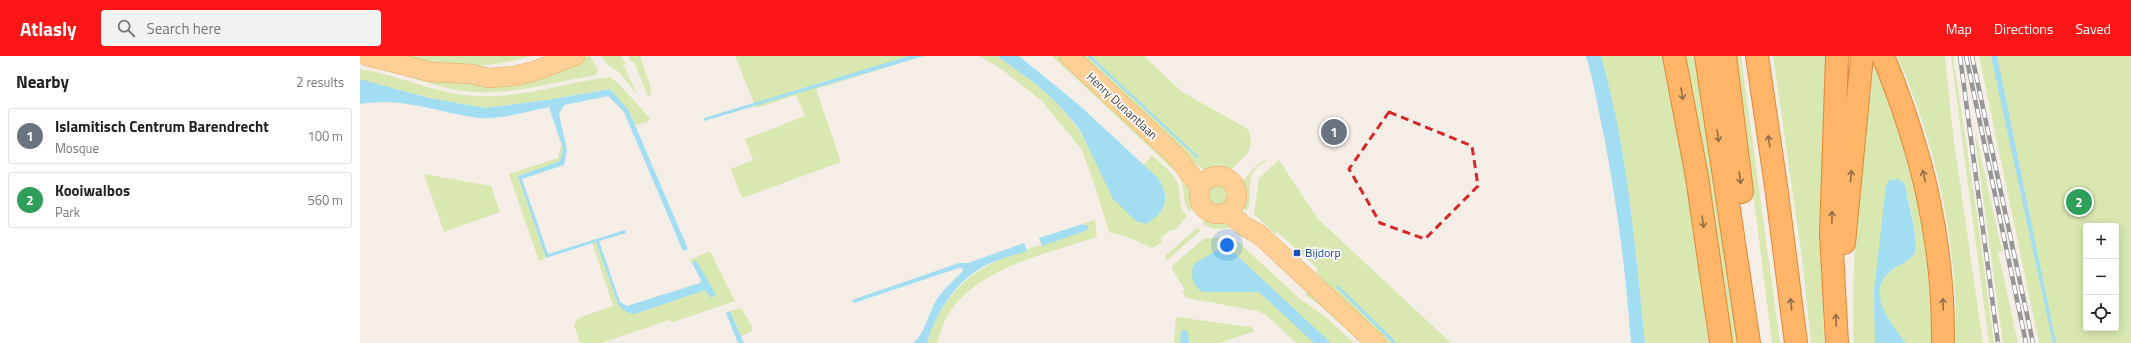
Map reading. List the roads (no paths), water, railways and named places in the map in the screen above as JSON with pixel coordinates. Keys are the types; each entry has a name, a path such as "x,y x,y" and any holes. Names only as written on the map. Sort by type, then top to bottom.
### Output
{"highway":[{"path":"1674,56 1696,177 1721,343"},
{"path":"1706,56 1749,343"},
{"path":"1725,56 1760,343"},
{"path":"1757,56 1777,194 1796,343"},
{"path":"1836,298 1845,235 1862,56"},
{"path":"1883,56 1906,115 1932,210 1940,267 1943,309 1943,343"},
{"path":"1837,64 1831,234 1836,298 1837,343"}],"main road":[{"path":"367,56 431,72 471,74 489,78 514,76 557,64 575,56"},
{"path":"471,74 487,69 511,65 541,56"},
{"name":"Henry Dunantlaan","path":"1069,56 1205,182"},
{"path":"1222,176 1231,181 1237,194 1232,208 1214,214 1204,209 1199,199 1205,182 1222,176"},
{"path":"1232,208 1252,222 1260,235 1376,343"}],"water":[{"path":"909,56 924,56 704,121 704,118"},
{"path":"997,56 1019,56 1079,105 1159,179 1163,186 1165,199 1162,210 1158,215 1146,224 1136,221 1113,199 1080,130 1058,104 1036,84"},
{"path":"1087,56 1091,56 1199,157 1197,158"},
{"path":"1586,56 1601,56 1618,127 1634,235 1645,343 1631,343 1624,265 1613,187 1596,96"},
{"path":"1991,56 1997,56 2056,343 2053,343"},
{"path":"360,79 429,98 486,108 547,100 610,89 629,111 688,249 683,251 624,112 608,96 564,105 559,114 567,150 564,165 522,179 548,254 625,230 626,233 599,241 620,302 627,306 700,283 701,280 692,263 696,260 716,295 711,298 705,290 632,314 625,311 618,304 596,242 546,258 518,176 560,161 563,149 549,107 495,118 479,118 392,102 360,104"},
{"path":"1898,179 1904,183 1906,189 1916,247 1911,258 1893,269 1884,278 1880,287 1880,297 1887,317 1906,343 1875,343 1874,291 1886,186 1889,180"},
{"path":"1083,224 1088,226 1088,229 1085,231 1042,246 1039,238"},
{"path":"1024,243 1027,251 1004,258 979,269 959,286 943,307 931,331 927,343 913,343 920,335 937,299 963,271 962,267 854,303 852,300 959,263 968,263"},
{"path":"1221,248 1231,250 1331,343 1314,343 1259,292 1203,292 1199,290 1194,283 1192,275 1195,263"},
{"path":"730,311 744,343 738,343 726,313"},
{"path":"1184,330 1188,332 1189,343 1180,343 1181,331"}],"waterway":[{"path":"1338,287 1395,343"}],"railway":[{"path":"1960,56 1998,343"},
{"path":"1966,56 2026,343"},
{"path":"1972,56 2033,343"}],"place":[{"name":"Islamitisch Centrum Barendrecht","path":"1334,132"},
{"name":"Kooiwalbos","path":"2079,202"},
{"name":"Bijdorp","path":"1297,253"}]}
